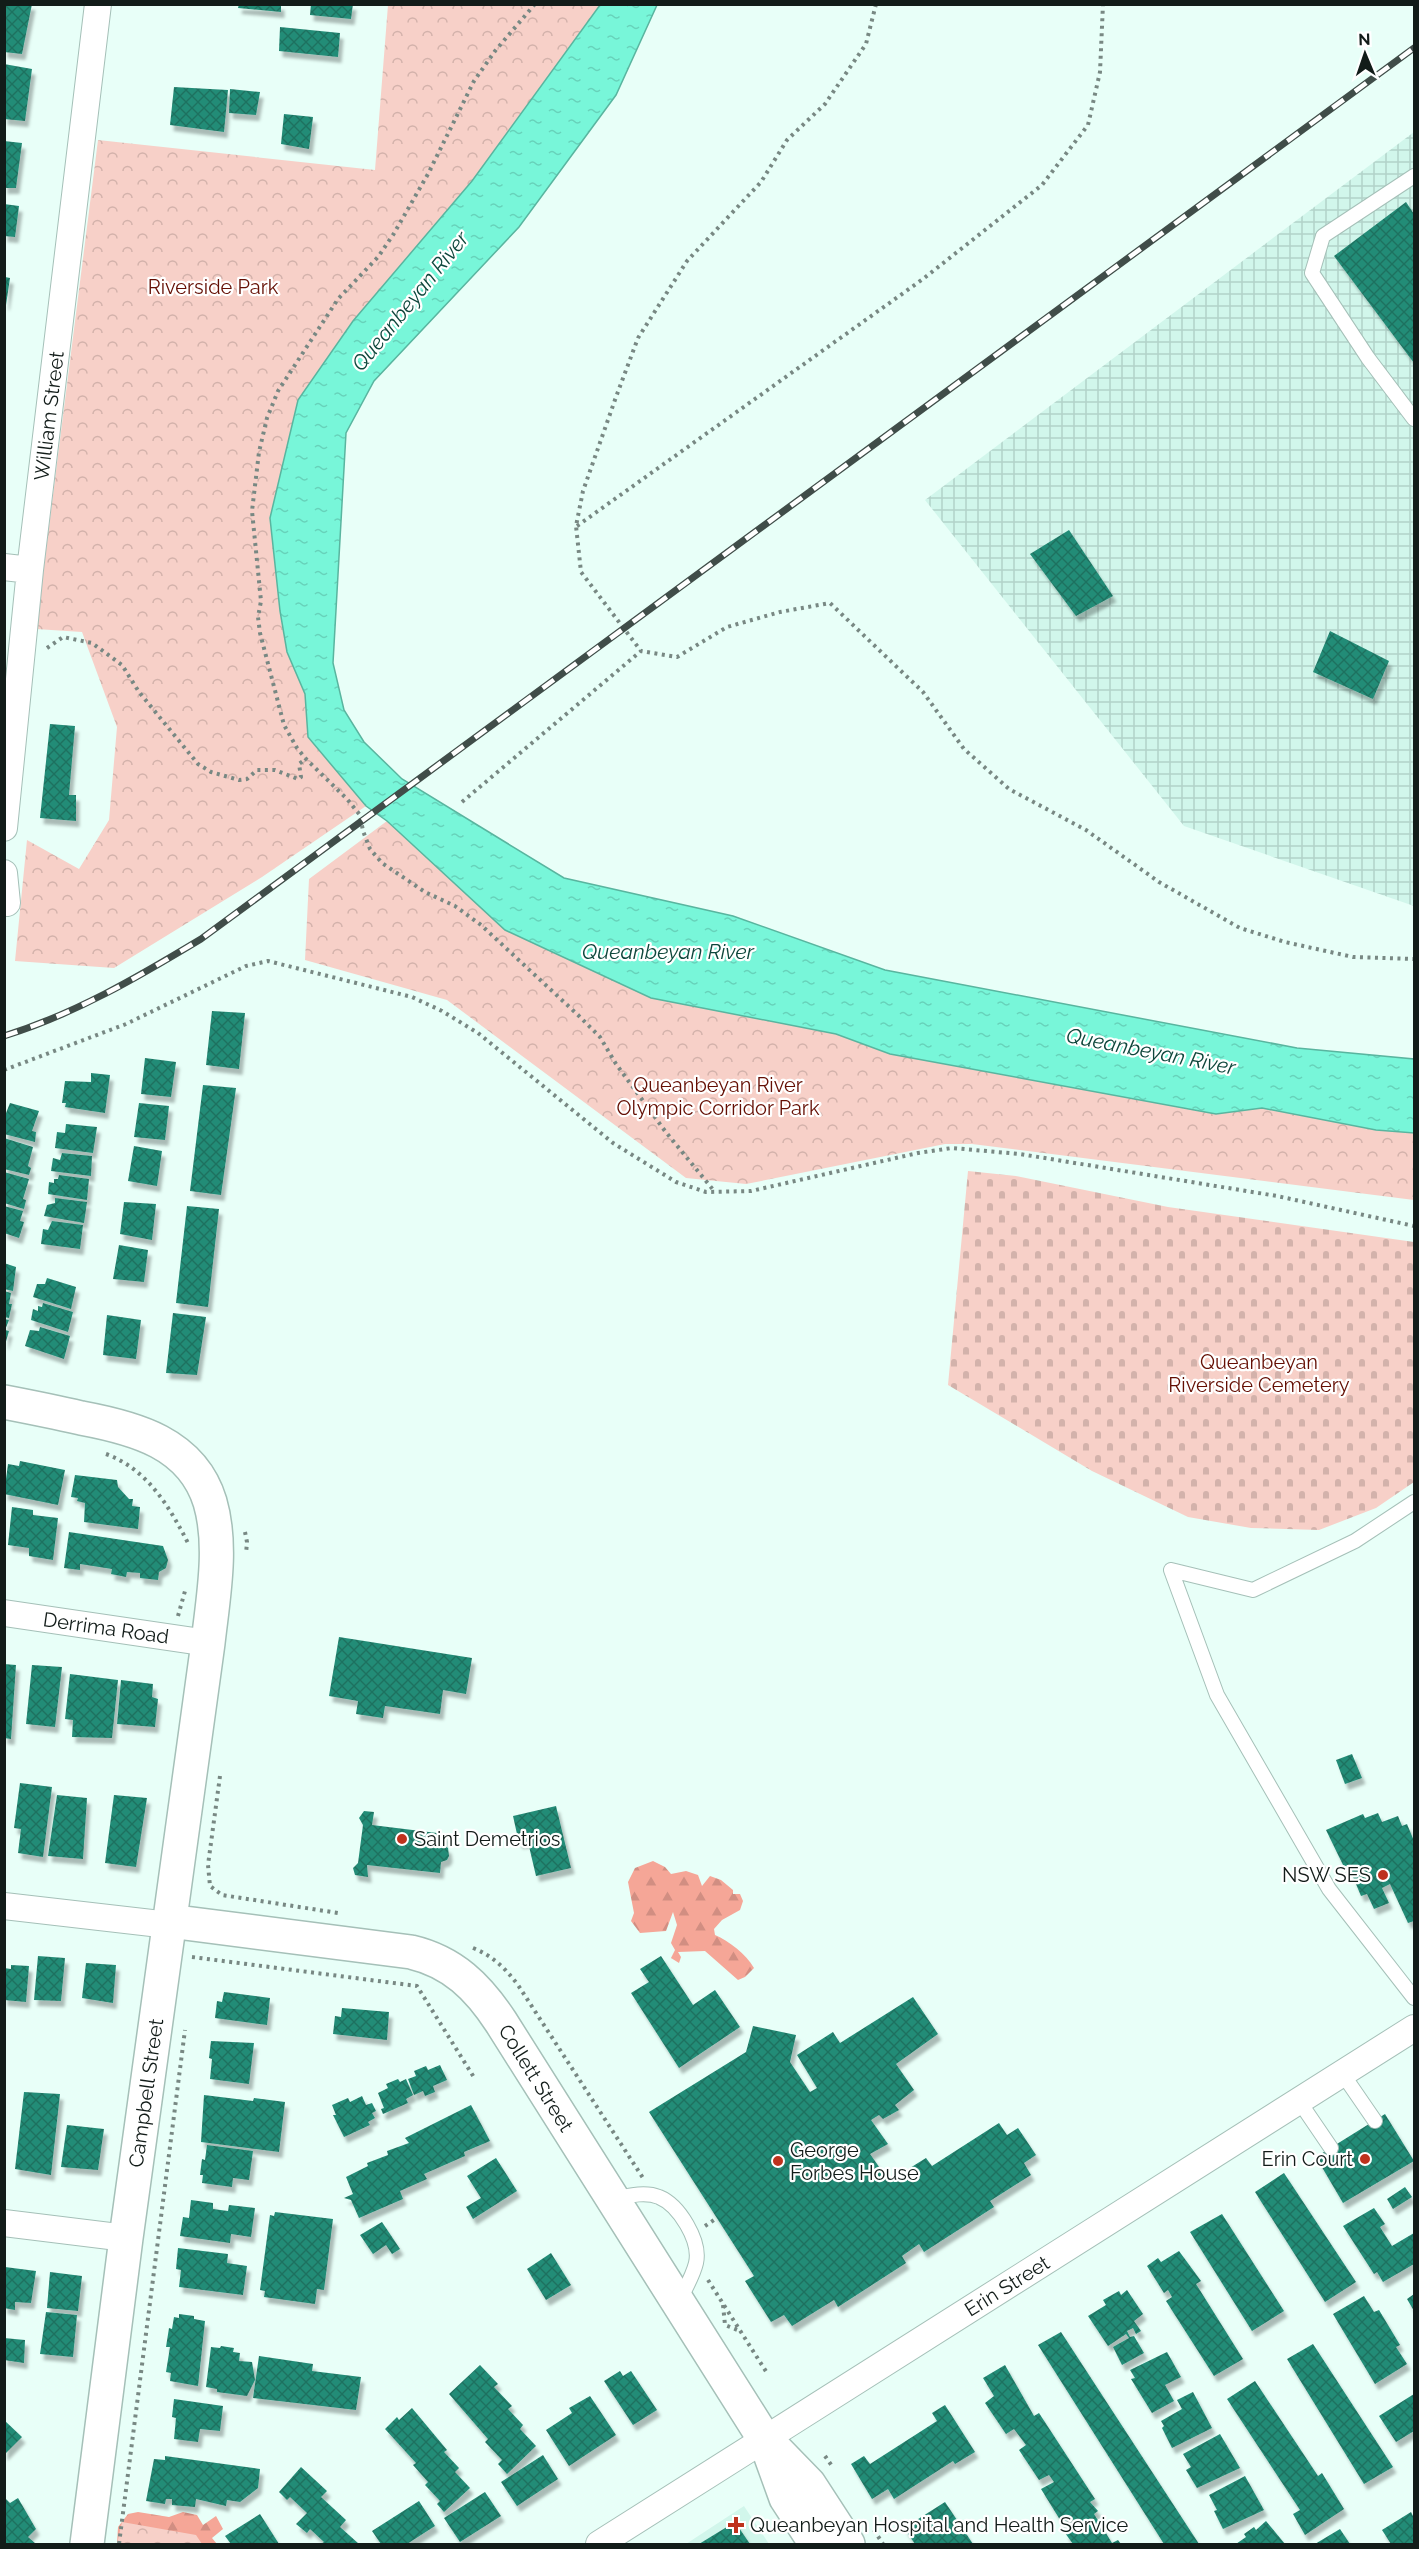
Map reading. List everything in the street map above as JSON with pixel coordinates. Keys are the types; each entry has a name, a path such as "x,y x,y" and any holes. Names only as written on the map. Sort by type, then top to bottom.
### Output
{"street":[{"name":"William Street","path":"4,828 30,570 98,4"},
{"path":"4,567 30,570"},
{"path":"4,873 7,903"},
{"name":"Campbell Street","path":"4,1402 135,1430 161,1441 183,1457 200,1478 210,1503 214,1529 215,1586 193,1640 178,1945 126,2238 87,2544"},
{"name":"Derrima Road","path":"4,1613 193,1640"},
{"name":"Collett Street","path":"4,1906 178,1945 387,1948 430,1956 470,1982 489,2004 765,2440 786,2498 816,2544"},
{"name":"Erin Street","path":"599,2544 1342,2073 1411,2037"},
{"path":"4,2223 126,2238"},
{"name":"Collett Street","path":"765,2440 809,2484 848,2544"}],"lane":[{"path":"1414,176 1323,236 1312,273 1368,358 1414,419"},
{"path":"1414,1502 1355,1541 1253,1590 1171,1570 1217,1695 1329,1889 1414,1998"},
{"path":"1342,2073 1375,2121"},
{"path":"1299,2101 1331,2148"},
{"path":"613,2199 638,2194 658,2196 672,2206 684,2222 698,2250 697,2262 678,2302"}],"path":[{"path":"535,4 495,51 474,81 428,174 393,235 378,256 338,299 285,378 267,418 257,466 252,530 261,601 258,618 260,633 285,725 297,748 306,759 360,815 370,849 382,863 425,892 455,906 481,926 600,1037 616,1064 665,1131 715,1193"},
{"path":"876,4 866,44 825,104 787,140 761,182 687,261 638,338 583,491 576,526 581,572 641,651 677,657 727,627 780,612 830,603 923,692 964,749 1009,789 1086,830 1159,882 1240,928 1285,942 1353,957 1414,959"},
{"path":"576,526 923,279 1042,185 1088,125 1100,72 1103,4"},
{"path":"21,665 63,637 81,639 102,649 122,665 139,692 176,736 181,746 198,764 212,772 238,780 247,779 257,770 275,770 298,779 301,777 299,764 306,759"},
{"path":"462,802 641,651"},
{"path":"4,1070 126,1024 246,966 268,961 412,998 442,1011 478,1033 613,1143 676,1182 706,1192 751,1191 918,1153 952,1148 1020,1154 1276,1196 1414,1226"},
{"path":"99,1451 136,1469 157,1491 176,1519 189,1544 190,1553"},
{"path":"243,1525 247,1542 245,1560"},
{"path":"187,1583 178,1613 193,1640"},
{"path":"221,1766 208,1865 208,1877 212,1888 222,1895 345,1914"},
{"path":"178,1945 417,1986 475,2079"},
{"path":"464,1945 492,1957 509,1973 534,2007 646,2183"},
{"path":"119,2544 185,2024"},
{"path":"705,2276 767,2373"},
{"path":"723,2304 725,2325 740,2331"}],"shaded area":[{"path":"1414,132 1414,906 1184,826 925,500"},
{"name":"Queanbeyan Hospital and Health Service","path":"744,2506 769,2544 686,2544"}],"green space":[{"name":"Riverside Park","path":"388,5 600,5 472,181 353,321 270,518 280,612 287,652 305,694 308,737 366,806 262,877 114,968 15,961 27,840 79,869 109,820 117,727 82,632 36,629 98,140 375,170"},
{"name":"Queanbeyan River Olympic Corridor Park","path":"387,821 505,930 836,1034 890,1054 1216,1114 1262,1108 1376,1130 1414,1133 1414,1200 972,1144 945,1144 746,1184 686,1178 447,1000 305,960 309,879"},
{"name":"Queanbeyan Riverside Cemetery","path":"968,1171 1016,1176 1168,1207 1414,1242 1414,1482 1376,1508 1319,1530 1251,1528 1188,1517 1092,1471 948,1385"},
{"path":"653,1861 665,1867 671,1874 686,1871 698,1875 702,1886 710,1876 721,1880 733,1890 733,1894 740,1894 743,1901 740,1910 722,1920 714,1929 715,1935 737,1948 754,1968 745,1977 738,1980 705,1951 678,1952 681,1957 679,1963 671,1958 675,1950 671,1943 677,1925 673,1912 666,1931 640,1933 631,1921 634,1913 628,1882 635,1868"},
{"path":"138,2512 169,2517 183,2512 197,2515 203,2525 216,2516 223,2529 212,2538 217,2544 117,2544 118,2527 128,2514"},
{"path":"122,2522 196,2535 202,2544 117,2544"}],"water":[{"name":"Queanbeyan River","path":"600,5 657,5 616,95 519,227 374,381 346,433 333,663 344,710 364,742 402,779 564,878 733,916 885,970 1297,1048 1414,1059 1414,1133 1376,1130 1262,1108 1216,1114 890,1054 836,1034 651,998 505,930 387,821 366,806 308,737 305,694 287,652 270,518 298,400 353,321 472,181"}],"building":[{"path":"4,4 32,4 22,54 4,52"},
{"path":"239,4 281,4 281,12 238,8"},
{"path":"311,4 353,4 351,19 310,15"},
{"path":"280,27 340,33 338,57 279,51"},
{"path":"4,64 32,69 25,121 4,119"},
{"path":"174,87 228,90 224,132 170,125"},
{"path":"230,89 260,92 256,115 229,113"},
{"path":"284,114 313,117 309,149 281,144"},
{"path":"4,141 22,143 16,188 4,188"},
{"path":"1406,202 1414,214 1414,363 1334,256"},
{"path":"4,204 19,206 15,237 4,236"},
{"path":"5,277 10,278 6,305 5,304"},
{"path":"1069,530 1113,596 1076,616 1030,554"},
{"path":"1330,631 1389,661 1373,699 1313,672"},
{"path":"50,724 75,726 69,795 76,795 76,821 40,818"},
{"path":"212,1011 245,1013 239,1069 206,1065"},
{"path":"145,1058 176,1062 171,1097 141,1094"},
{"path":"91,1073 110,1075 105,1113 65,1107 66,1103 62,1103 65,1081 91,1082"},
{"path":"203,1085 236,1088 221,1195 190,1191"},
{"path":"10,1103 39,1111 32,1131 36,1132 35,1142 4,1134 4,1118"},
{"path":"139,1103 169,1106 165,1140 134,1137"},
{"path":"66,1124 97,1127 93,1153 55,1148 57,1132 65,1133"},
{"path":"4,1138 33,1147 28,1166 31,1168 29,1175 4,1169"},
{"path":"134,1146 162,1151 157,1186 128,1181"},
{"path":"62,1153 92,1156 91,1176 51,1171 53,1158 60,1160"},
{"path":"4,1172 29,1179 23,1199 26,1200 24,1209 4,1203"},
{"path":"59,1175 89,1179 87,1200 48,1194 49,1182 54,1183 54,1179 58,1179"},
{"path":"55,1198 87,1202 84,1223 44,1216 47,1205 55,1203"},
{"path":"124,1202 156,1204 152,1240 120,1234"},
{"path":"4,1206 23,1211 20,1221 24,1222 19,1238 4,1233"},
{"path":"187,1206 219,1209 208,1307 176,1303"},
{"path":"52,1221 83,1225 80,1249 41,1244 43,1229 48,1230"},
{"path":"119,1245 148,1250 144,1282 113,1279"},
{"path":"4,1263 16,1267 13,1291 4,1289"},
{"path":"47,1278 76,1287 71,1309 33,1297 37,1284 45,1284"},
{"path":"4,1291 11,1293 9,1304 12,1304 9,1318 4,1317"},
{"path":"43,1303 73,1312 68,1332 31,1320 33,1309 38,1311 38,1306 42,1307"},
{"path":"173,1313 206,1317 197,1375 166,1373"},
{"path":"107,1315 141,1320 136,1359 103,1355"},
{"path":"4,1319 9,1320 5,1330 9,1331 5,1345"},
{"path":"40,1327 70,1336 64,1359 25,1346 30,1330 39,1331"},
{"path":"20,1461 65,1470 58,1505 4,1494 8,1464 19,1466"},
{"path":"75,1475 117,1480 118,1487 129,1499 133,1499 132,1506 140,1507 138,1529 84,1522 85,1503 77,1501 78,1498 71,1497"},
{"path":"12,1507 33,1510 33,1515 58,1518 53,1560 29,1556 29,1548 8,1545"},
{"path":"69,1532 163,1546 168,1560 166,1568 159,1572 158,1580 140,1578 140,1573 127,1572 126,1577 111,1574 112,1569 80,1564 80,1570 64,1568"},
{"path":"339,1637 472,1658 466,1694 443,1690 440,1714 385,1706 383,1718 356,1714 358,1701 329,1696"},
{"path":"4,1664 16,1665 11,1739 4,1738"},
{"path":"32,1665 62,1667 55,1727 26,1724"},
{"path":"70,1674 118,1680 112,1738 72,1737 73,1720 65,1719"},
{"path":"121,1680 153,1684 152,1697 158,1699 155,1727 117,1724"},
{"path":"1352,1754 1362,1778 1345,1784 1336,1760"},
{"path":"20,1783 52,1787 43,1857 18,1853 21,1829 14,1828"},
{"path":"57,1795 87,1798 83,1859 48,1856"},
{"path":"114,1795 147,1798 136,1867 105,1863"},
{"path":"556,1806 571,1868 536,1876 528,1842 519,1843 513,1816"},
{"name":"Saint Demetrios","path":"364,1811 374,1812 372,1825 445,1834 443,1845 448,1848 449,1856 447,1860 441,1862 440,1873 367,1865 368,1877 355,1875 353,1868 358,1863 363,1825 359,1818"},
{"name":"NSW SES","path":"1378,1813 1382,1822 1398,1816 1402,1826 1407,1824 1414,1841 1414,1921 1408,1923 1390,1884 1382,1888 1389,1903 1374,1909 1367,1894 1361,1896 1348,1865 1344,1867 1326,1830 1363,1814 1365,1818"},
{"path":"38,1956 65,1958 61,2001 34,2000"},
{"path":"661,1956 693,2005 715,1990 740,2027 679,2068 631,1993 649,1982 640,1969"},
{"path":"86,1963 116,1965 113,2003 82,1998"},
{"path":"11,1965 29,1966 26,2002 4,2000 4,1968 11,1969"},
{"path":"224,1992 270,1998 267,2025 215,2018 217,2001 222,2002"},
{"name":"George Forbes House","path":"913,1997 938,2034 896,2064 914,2090 895,2105 899,2110 883,2119 879,2115 871,2120 888,2144 870,2154 889,2181 926,2158 932,2166 999,2123 1007,2135 1018,2128 1036,2155 1024,2163 1031,2175 990,2201 994,2207 924,2252 919,2244 902,2256 906,2263 838,2307 834,2300 792,2326 784,2315 771,2322 745,2281 754,2276 649,2112 746,2052 753,2026 796,2035 790,2062 810,2092 817,2088 797,2055 833,2032 840,2043"},
{"path":"342,2008 389,2012 387,2040 333,2034 335,2016 341,2017"},
{"path":"211,2041 254,2043 249,2084 210,2079"},
{"path":"440,2065 447,2080 433,2086 435,2092 425,2096 423,2091 414,2095 408,2079 416,2076 414,2071 426,2066 428,2070"},
{"path":"398,2079 400,2082 406,2079 413,2095 406,2099 408,2103 383,2114 381,2109 384,2108 378,2093 388,2088 386,2084"},
{"path":"24,2092 60,2094 51,2175 15,2169"},
{"path":"204,2095 285,2102 279,2152 201,2142"},
{"path":"362,2096 366,2105 372,2103 376,2111 372,2113 375,2118 368,2122 370,2125 344,2137 333,2115 336,2115 332,2105 348,2098 350,2102"},
{"path":"471,2105 490,2141 464,2152 465,2156 424,2174 427,2179 400,2191 403,2199 359,2218 351,2200 344,2198 353,2194 346,2177 368,2166 367,2163 388,2155 387,2151 409,2143 405,2138"},
{"name":"Erin Court","path":"1385,2114 1414,2161 1343,2203 1316,2157"},
{"path":"67,2125 104,2129 98,2170 61,2167"},
{"path":"207,2145 253,2151 249,2180 233,2178 232,2187 202,2183 203,2175 200,2175 202,2159 205,2160"},
{"path":"496,2158 517,2191 473,2219 466,2207 481,2198 467,2176"},
{"path":"1284,2173 1356,2282 1325,2302 1255,2192"},
{"path":"1405,2187 1412,2197 1393,2209 1387,2199"},
{"path":"191,2200 213,2203 213,2209 228,2211 229,2205 255,2208 251,2237 231,2234 230,2243 180,2236 183,2217 189,2218"},
{"path":"1374,2208 1385,2224 1380,2227 1392,2246 1414,2233 1414,2264 1383,2282 1377,2272 1374,2274 1343,2226"},
{"path":"275,2212 333,2219 324,2290 317,2289 315,2304 264,2297 265,2291 260,2290 270,2215 274,2216"},
{"path":"1222,2214 1284,2311 1252,2331 1190,2232"},
{"path":"382,2222 400,2249 392,2254 386,2245 373,2254 360,2235"},
{"path":"178,2248 228,2254 227,2263 247,2266 243,2295 179,2287 181,2270 176,2269"},
{"path":"1179,2251 1201,2281 1196,2284 1243,2359 1214,2376 1166,2301 1172,2297 1168,2290 1164,2293 1147,2266 1158,2258 1161,2262"},
{"path":"551,2253 571,2285 546,2300 527,2269"},
{"path":"5,2267 36,2271 31,2303 15,2302 15,2310 4,2308"},
{"path":"50,2272 82,2276 78,2311 47,2308"},
{"path":"1127,2290 1143,2314 1134,2321 1141,2331 1136,2334 1133,2328 1127,2331 1130,2337 1134,2336 1144,2353 1122,2365 1113,2347 1129,2338 1126,2334 1108,2346 1088,2316 1106,2305 1103,2300 1119,2291 1121,2295"},
{"path":"1414,2294 1414,2311 1407,2299"},
{"path":"1364,2296 1374,2312 1379,2310 1400,2345 1396,2347 1407,2364 1375,2384 1333,2314"},
{"path":"46,2312 77,2315 73,2357 40,2354"},
{"path":"179,2314 194,2316 194,2319 205,2321 198,2386 170,2381 171,2373 166,2372 170,2347 166,2347 169,2328 172,2329 174,2317 179,2318"},
{"path":"1061,2332 1199,2544 1164,2544 1038,2345"},
{"path":"4,2338 25,2340 24,2363 4,2360"},
{"path":"1313,2344 1393,2467 1364,2484 1287,2359"},
{"path":"221,2346 234,2348 233,2352 240,2353 239,2361 252,2362 255,2380 247,2396 217,2392 217,2389 206,2387 211,2347 220,2348"},
{"path":"1167,2352 1181,2377 1165,2385 1174,2401 1152,2413 1131,2379 1135,2378 1130,2370"},
{"path":"259,2356 313,2364 312,2371 361,2377 356,2410 253,2398"},
{"path":"480,2365 498,2384 494,2387 512,2406 508,2409 523,2425 520,2429 536,2446 507,2474 498,2464 502,2460 485,2442 488,2439 449,2394"},
{"path":"1005,2365 1034,2416 1039,2413 1095,2499 1090,2502 1098,2511 1094,2514 1112,2543 1118,2540 1121,2544 1073,2544 1065,2533 1076,2525 1072,2517 1062,2523 1041,2489 1054,2482 1049,2475 1039,2480 1019,2450 1026,2445 1014,2429 1006,2434 985,2403 994,2396 983,2378"},
{"path":"620,2371 623,2376 631,2371 657,2410 633,2425 604,2381"},
{"path":"1255,2381 1318,2476 1322,2473 1344,2509 1305,2535 1293,2514 1300,2510 1227,2399"},
{"path":"1193,2392 1212,2428 1172,2448 1161,2421 1182,2409 1177,2400"},
{"path":"1414,2394 1414,2431 1396,2442 1379,2416"},
{"path":"590,2396 616,2435 569,2466 546,2430 572,2413 569,2408"},
{"path":"174,2399 223,2406 220,2431 200,2429 198,2442 174,2439 176,2418 172,2417"},
{"path":"945,2405 975,2452 955,2464 953,2461 894,2499 888,2489 872,2499 851,2464 864,2456 870,2464 937,2421 932,2413"},
{"path":"412,2408 447,2450 444,2452 459,2468 455,2472 470,2488 444,2512 437,2504 440,2501 425,2485 428,2482 413,2465 416,2463 385,2429 397,2417 399,2420"},
{"path":"4,2420 22,2437 4,2455"},
{"path":"1220,2434 1240,2468 1197,2488 1186,2470 1191,2467 1183,2454"},
{"path":"543,2455 558,2479 517,2506 501,2482"},
{"path":"165,2456 260,2469 258,2488 240,2502 227,2500 226,2506 196,2499 195,2507 172,2505 172,2499 166,2499 165,2504 146,2501 154,2459 165,2460"},
{"path":"301,2467 327,2491 321,2497 346,2520 340,2527 359,2544 321,2544 324,2542 310,2529 307,2533 296,2524 307,2513 290,2497 287,2500 279,2492"},
{"path":"1245,2476 1264,2510 1223,2529 1209,2495"},
{"path":"485,2492 501,2516 460,2542 444,2518"},
{"path":"4,2497 10,2503 18,2498 36,2529 28,2537 36,2544 4,2544"},
{"path":"419,2501 435,2526 407,2544 381,2544 372,2531"},
{"path":"945,2502 973,2544 915,2544 904,2528"},
{"path":"1411,2512 1414,2518 1414,2544 1391,2544 1382,2530"},
{"path":"260,2514 279,2544 231,2544 225,2536"},
{"path":"1266,2521 1285,2544 1236,2544 1246,2537 1244,2534 1254,2527 1256,2530"},
{"path":"735,2522 750,2544 699,2544"},
{"path":"1340,2529 1350,2544 1315,2544"}],"railway":[{"path":"4,1036 81,1006 130,981 201,939 1414,48"}],"place":[{"name":"Saint Demetrios","path":"402,1839"},
{"name":"NSW SES","path":"1383,1875"},
{"name":"Erin Court","path":"1365,2159"},
{"name":"George Forbes House","path":"778,2161"},
{"name":"Queanbeyan Hospital and Health Service","path":"736,2525"}]}
